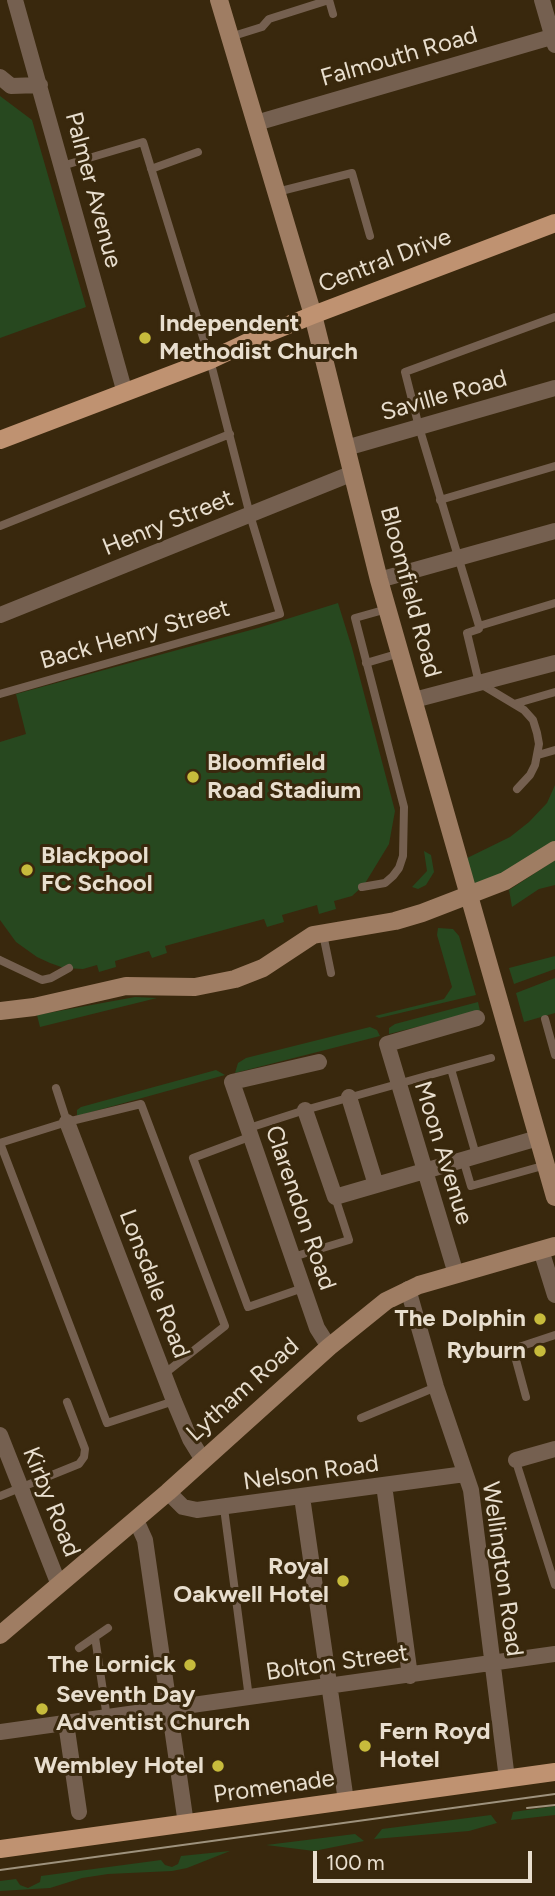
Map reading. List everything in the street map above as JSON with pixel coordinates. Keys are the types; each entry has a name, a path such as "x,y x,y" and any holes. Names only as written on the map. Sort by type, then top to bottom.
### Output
{"main road":[{"name":"Central Drive","path":"0,440 210,360 313,315 555,223"},
{"name":"Promenade","path":"0,1849 555,1772"}],"street":[{"name":"Palmer Avenue","path":"15,0 125,393"},
{"name":"Bloomfield Road","path":"219,0 313,315 379,580 538,1138 548,1158 555,1196"},
{"path":"542,0 554,39"},
{"name":"Falmouth Road","path":"256,123 554,39"},
{"path":"0,77 12,86 40,85"},
{"name":"Saville Road","path":"346,448 555,388"},
{"name":"Henry Street","path":"0,615 353,473"},
{"path":"379,580 555,531"},
{"path":"414,700 555,663"},
{"path":"0,1011 34,1007 127,986 177,988 223,982 263,968 304,939 323,931 395,921 470,896 505,881 555,850"},
{"name":"Moon Avenue","path":"456,1274 387,1044 477,1018"},
{"name":"Clarendon Road","path":"319,1062 232,1082 317,1328 329,1347"},
{"path":"349,1097 376,1185"},
{"path":"305,1110 335,1197 538,1138"},
{"name":"Lonsdale Road","path":"67,1122 174,1401 190,1439 203,1460"},
{"path":"548,1248 555,1295"},
{"name":"Lytham Road","path":"0,1635 168,1492 329,1347 386,1301 408,1289 548,1248"},
{"name":"Wellington Road","path":"408,1289 436,1387 471,1490 507,1779"},
{"name":"Kirby Road","path":"0,1436 59,1584"},
{"path":"517,1464 555,1449"},
{"name":"Nelson Road","path":"168,1492 183,1507 197,1510 465,1474"},
{"path":"384,1485 410,1675"},
{"path":"302,1497 346,1801"},
{"path":"136,1520 145,1540 186,1824"},
{"name":"Bolton Street","path":"0,1732 555,1654"},
{"path":"66,1723 79,1812"}],"lane":[{"path":"230,37 262,27 269,19 329,1 333,14"},
{"path":"62,166 143,142 210,360 250,515"},
{"path":"151,169 198,152"},
{"path":"277,192 352,173 370,236"},
{"path":"479,626 440,500 405,372 555,317"},
{"path":"0,526 230,434"},
{"path":"440,500 555,466"},
{"name":"Back Henry Street","path":"0,694 280,614 250,515"},
{"path":"517,789 530,775 538,755 537,733 533,720 514,704 479,683 467,633 479,629 479,626 555,603"},
{"path":"362,887 385,883 400,868 403,856 404,807 355,618 387,608"},
{"path":"366,663 400,653"},
{"path":"514,704 555,692"},
{"path":"538,755 555,750"},
{"path":"323,931 331,973"},
{"path":"0,960 42,979 51,978 69,968"},
{"path":"545,1020 555,1055"},
{"path":"303,1288 248,1307 193,1158 305,1110 491,1058"},
{"path":"451,1069 470,1157 471,1186 548,1158"},
{"path":"56,1088 67,1122"},
{"path":"164,1374 225,1326 141,1104 67,1122 0,1143 107,1423 174,1401"},
{"path":"293,1257 349,1240 335,1197"},
{"path":"526,1397 513,1349 555,1335"},
{"path":"361,1418 436,1387"},
{"path":"0,1496 79,1464 85,1457 85,1450 67,1402"},
{"path":"517,1464 555,1586"},
{"path":"224,1508 249,1698"},
{"path":"79,1648 108,1628"},
{"path":"95,1637 107,1718"}],"green space":[{"path":"0,96 32,120 86,307 0,338"},
{"name":"Bloomfield Road Stadium","path":"338,603 395,811 389,844 364,885 352,896 334,901 336,909 319,914 317,905 282,915 284,922 267,927 264,919 165,946 167,953 152,958 149,951 115,961 116,967 99,972 97,965 83,969 64,968 50,963 16,942 0,920 0,742 26,734 16,694 258,628"},
{"path":"555,785 555,850 470,896 459,862 510,837 529,822 547,803"},
{"path":"424,851 431,855 434,872 426,885 418,889 412,887 427,871"},
{"path":"555,860 555,885 539,889 512,907 509,890"},
{"path":"438,928 453,929 459,936 476,995 379,1018 375,1016 444,999 452,987 437,935"},
{"path":"555,956 555,969 514,984 509,968"},
{"path":"555,978 555,1013 524,1022 516,993"},
{"path":"135,997 157,998 40,1027 37,1015"},
{"path":"478,1002 480,1011 389,1034 389,1028 395,1024"},
{"path":"370,1027 377,1030 380,1036 235,1073 238,1063 246,1058"},
{"path":"216,1070 225,1075 77,1116 77,1110 81,1107"},
{"path":"555,1806 555,1815 511,1820 513,1812"},
{"path":"491,1815 497,1823 469,1831 374,1839 382,1829"},
{"path":"355,1834 364,1841 314,1851 266,1845"},
{"path":"230,1851 172,1871 108,1874 82,1878 50,1888 0,1891 0,1881 16,1879 20,1885 28,1888 40,1882 41,1876 161,1860 172,1867 178,1864 181,1856"}],"tram line":[{"path":"0,1870 555,1794"},
{"path":"527,1808 555,1805"}],"place":[{"name":"Independent Methodist Church","path":"145,338"},
{"name":"Bloomfield Road Stadium","path":"193,777"},
{"name":"Blackpool FC School","path":"27,870"},
{"name":"The Dolphin","path":"540,1319"},
{"name":"Ryburn","path":"540,1351"},
{"name":"Royal Oakwell Hotel","path":"343,1581"},
{"name":"The Lornick","path":"190,1665"},
{"name":"Seventh Day Adventist Church","path":"42,1709"},
{"name":"Fern Royd Hotel","path":"365,1746"},
{"name":"Wembley Hotel","path":"218,1766"}]}
